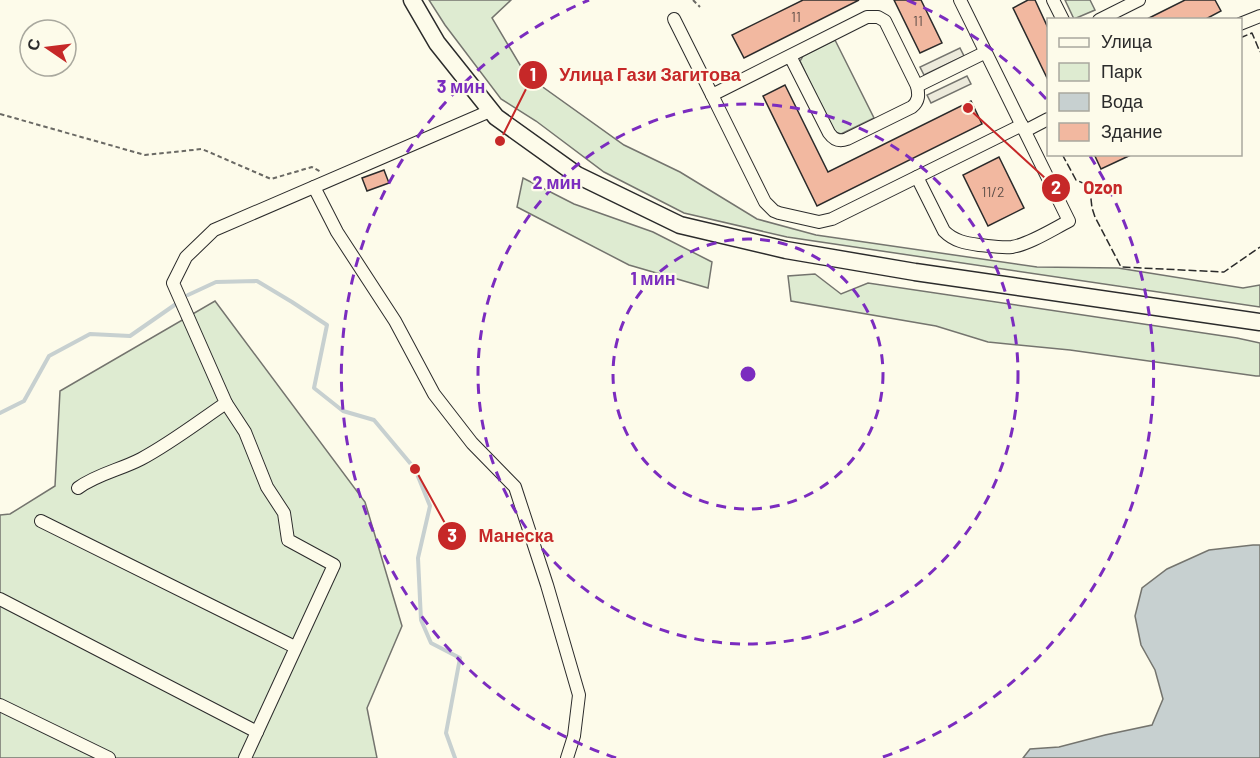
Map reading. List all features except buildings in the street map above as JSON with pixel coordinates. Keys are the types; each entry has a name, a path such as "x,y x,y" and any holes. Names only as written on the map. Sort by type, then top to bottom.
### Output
{"main road":[{"path":"412,0 437,43 496,117 577,175 680,225 786,250 891,268 1260,322"}],"lane":[{"path":"918,177 944,231 955,240 1005,247 1019,245 1069,221 960,0"},
{"path":"1053,0 1062,18"},
{"path":"1103,18 1138,0"},
{"path":"1242,23 1260,16"},
{"path":"712,95 867,17 879,17 885,21 917,86 918,100 912,107 839,141 832,138 829,133 790,56"},
{"path":"674,20 765,202 779,213 825,222 1023,128 1047,119"},
{"path":"917,86 986,52"},
{"path":"245,758 334,564 288,540 284,513 267,487 245,432 226,403 173,283 186,257 214,230 490,111"},
{"path":"314,187 337,232 395,321 434,394 472,443 515,487 579,695 574,736 567,758"},
{"path":"78,488 88,480 140,459 188,430 226,403"},
{"path":"40,521 295,648"},
{"path":"0,599 257,732"},
{"path":"0,705 109,758"}],"path":[{"path":"693,0 700,7"},
{"path":"0,114 145,155 202,149 271,179 312,167 334,179"}],"green space":[{"path":"429,0 511,0 492,18 526,75 624,145 680,172 757,219 816,235 1037,267 1118,268 1243,288 1260,285 1260,307 787,237 684,213 604,172 536,121 501,99"},
{"path":"1065,0 1090,0 1095,10 1074,18"},
{"path":"835,40 874,118 841,134 833,131 800,61 803,56"},
{"path":"523,178 574,204 653,232 712,262 708,288 629,265 517,207"},
{"path":"815,274 841,294 868,283 1260,343 1260,376 1070,350 988,342 936,326 791,301 788,276"},
{"path":"215,301 365,502 402,626 367,708 377,758 0,758 0,515 10,514 55,486 60,391"}],"shaded area":[{"path":"960,48 964,56 924,75 920,67"},
{"path":"967,76 971,84 931,103 927,95"}],"water":[{"path":"1260,545 1260,758 1023,758 1030,749 1059,747 1152,725 1163,699 1155,670 1141,645 1135,616 1142,588 1167,569 1209,550"}],"waterway":[{"path":"188,295 216,282 257,281 327,325 314,388 343,411 374,420 415,469 430,506 418,558 421,620 431,643 460,658 446,733 455,758"},
{"path":"0,413 24,401 49,356 90,334 130,336 176,304"}],"fence":[{"path":"1242,37 1252,33 1260,52"},
{"path":"1063,156 1076,180 1085,184 1095,217 1121,267 1224,272 1260,247"}],"place":[{"name":"Ozon","path":"968,108"},
{"name":"Улица Гази Загитова","path":"500,141"},
{"name":"Манеска","path":"415,469"}]}
